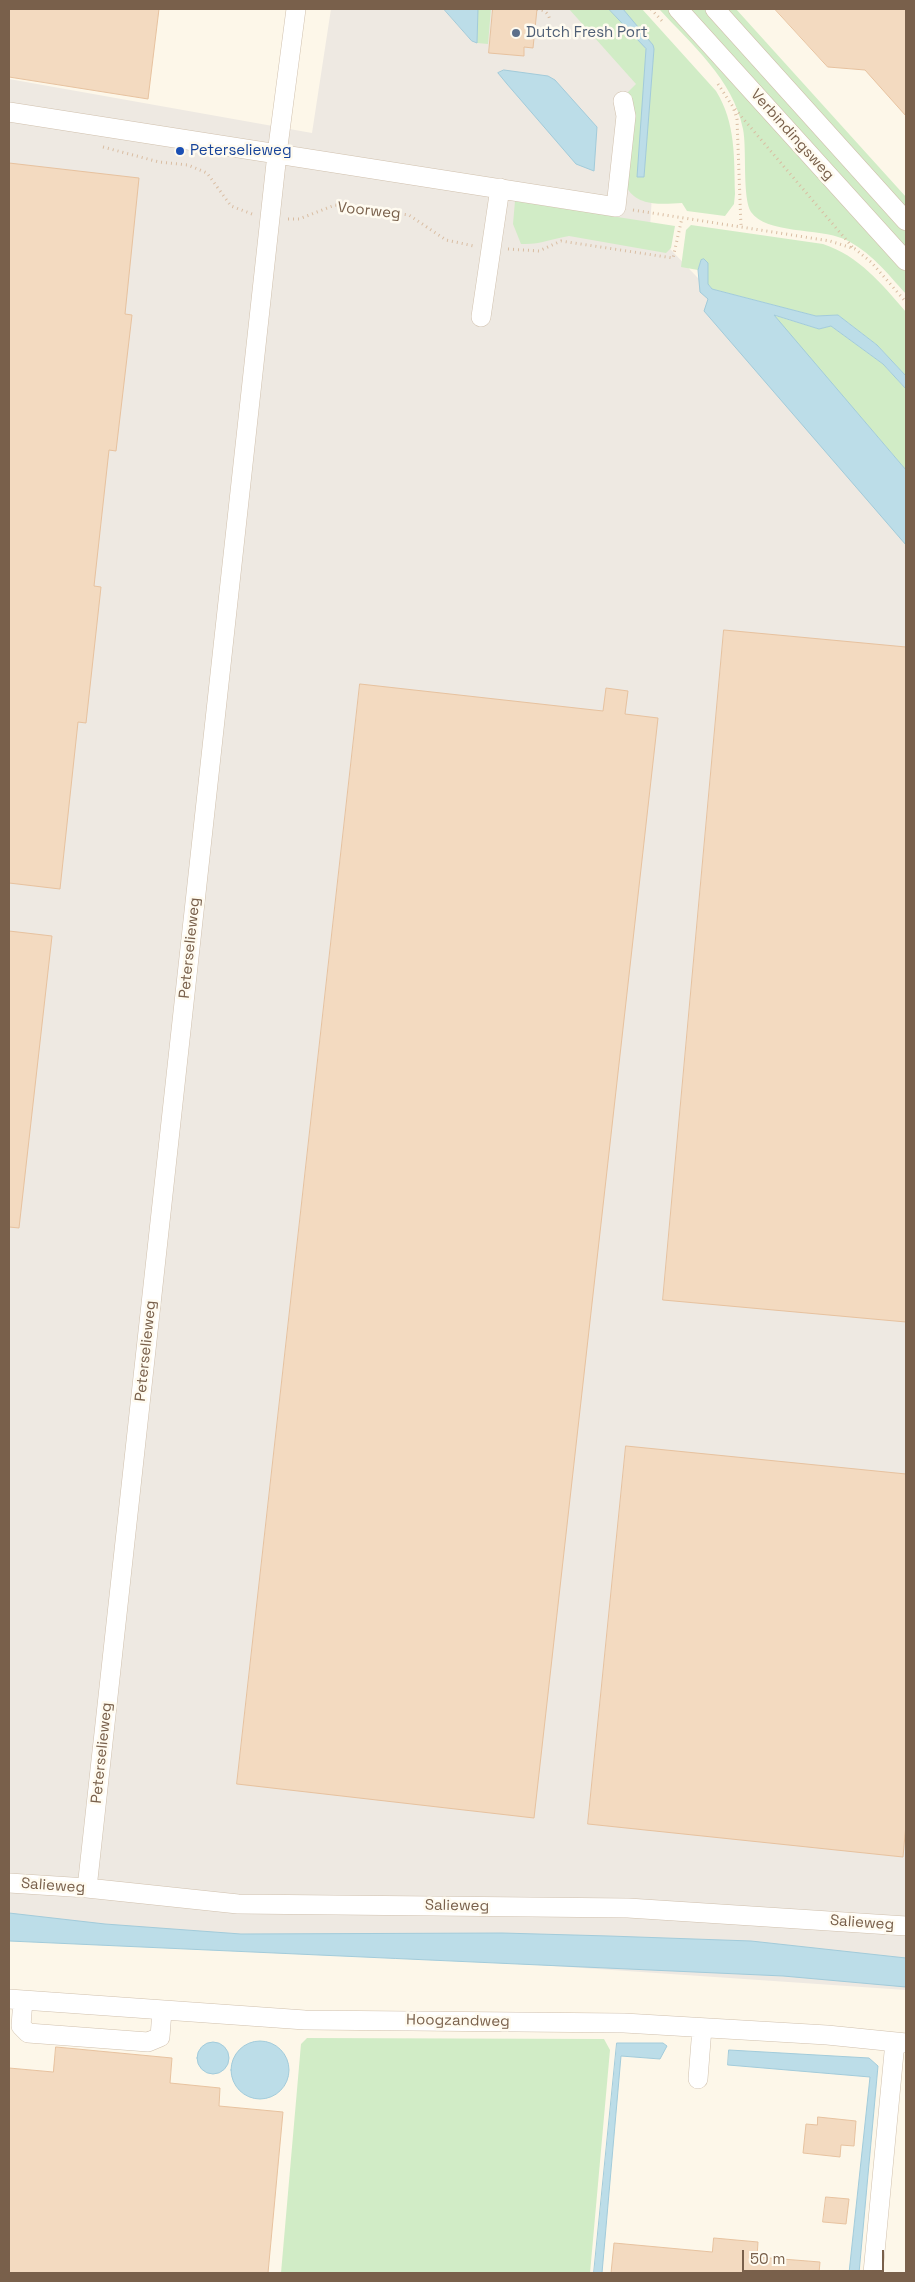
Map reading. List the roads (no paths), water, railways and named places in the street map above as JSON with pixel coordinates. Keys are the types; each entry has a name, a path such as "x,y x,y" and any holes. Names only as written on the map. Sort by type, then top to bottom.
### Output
{"street":[{"name":"Peterselieweg","path":"88,1888 277,154 296,9"},
{"name":"Verbindingsweg","path":"678,9 906,261"},
{"name":"Verbindingsweg","path":"715,9 906,221"},
{"path":"9,112 616,207 626,116 623,101"},
{"path":"481,317 500,188"},
{"name":"Salieweg","path":"9,1883 88,1888 238,1904 628,1908 906,1926"},
{"path":"16,2000 21,2026 28,2033 148,2042 160,2037 162,2011"},
{"name":"Hoogzandweg","path":"16,2000 305,2020 624,2023 827,2035 901,2043"},
{"path":"698,2079 702,2028"},
{"path":"872,2273 901,2043"}],"water":[{"path":"444,9 478,9 477,43 472,41"},
{"path":"609,9 623,9 653,45 654,49 644,177 637,177 646,49"},
{"path":"504,70 548,76 555,80 597,127 594,171 576,164 498,73"},
{"path":"704,259 708,263 708,284 712,289 816,316 838,315 877,345 906,376 906,389 883,364 831,326 819,329 774,315 906,470 906,545 704,311 708,299 700,292 698,270 701,260"},
{"path":"9,1913 105,1924 241,1934 502,1933 751,1941 906,1958 906,1987 783,1976 9,1941"},
{"path":"254,2041 266,2041 281,2049 289,2064 289,2076 281,2091 266,2099 254,2099 239,2091 231,2076 231,2064 239,2049"},
{"path":"213,2042 219,2043 224,2047 228,2052 228,2064 224,2069 219,2073 213,2074 207,2073 202,2069 198,2064 197,2058 198,2052 202,2047 207,2043"},
{"path":"617,2043 663,2043 667,2046 660,2059 621,2056 602,2273 594,2273"},
{"path":"729,2050 869,2058 878,2066 859,2273 849,2273 870,2077 728,2065"}],"place":[{"name":"Dutch Fresh Port","path":"516,33"},
{"name":"Peterselieweg","path":"180,151"}]}
